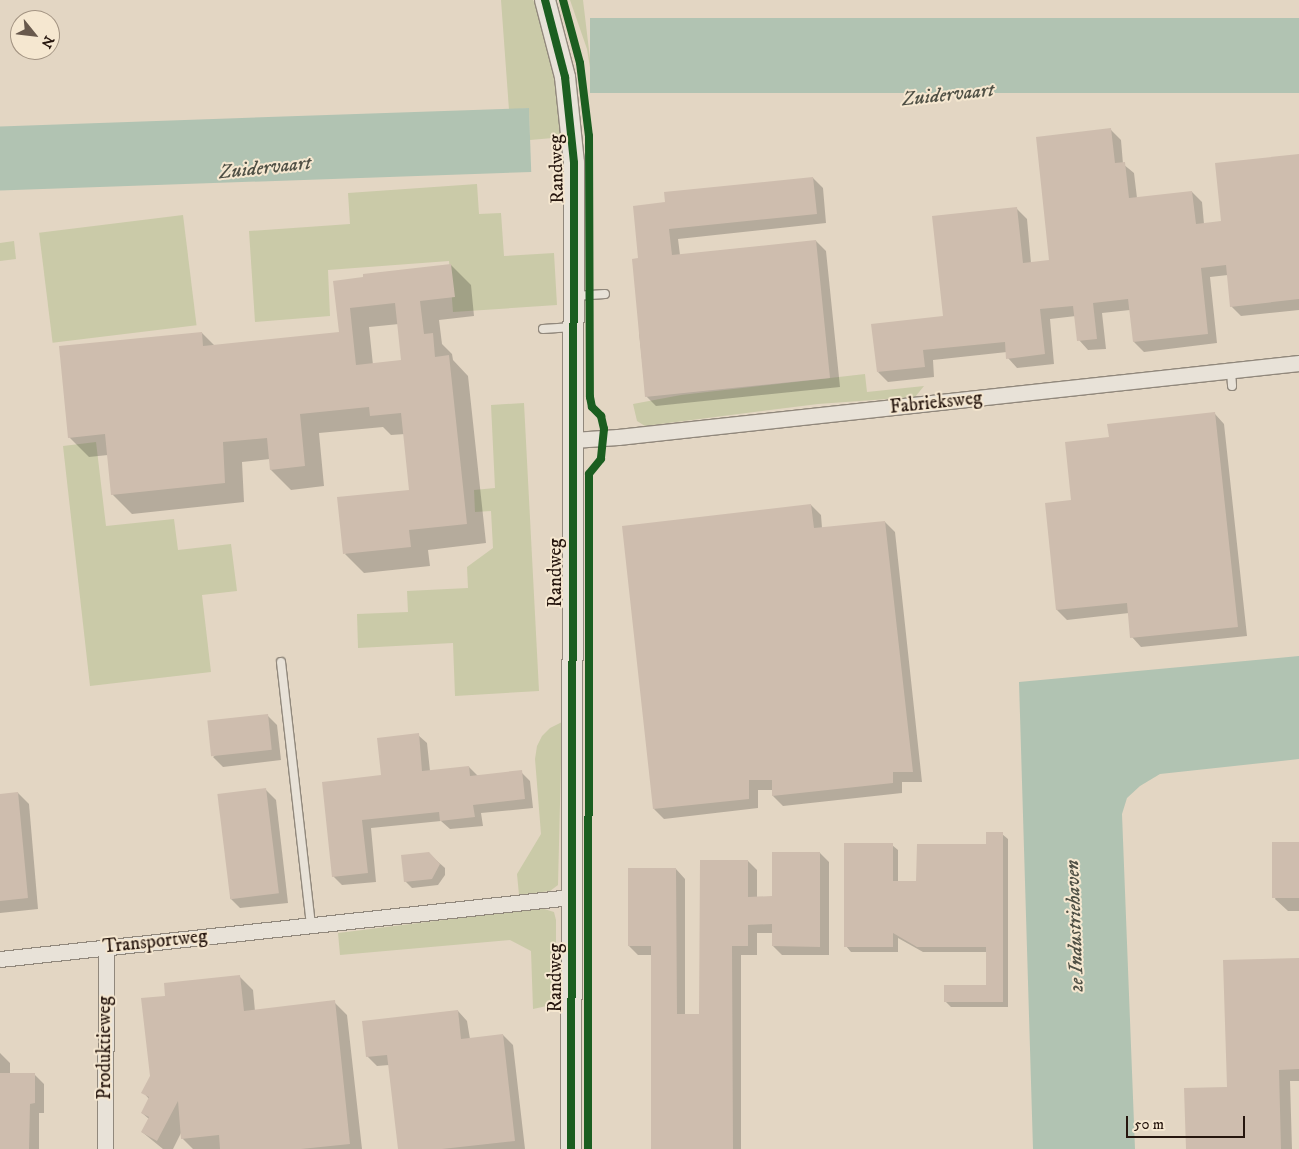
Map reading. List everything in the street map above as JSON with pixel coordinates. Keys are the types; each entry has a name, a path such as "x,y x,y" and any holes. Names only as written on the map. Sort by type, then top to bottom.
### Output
{"street":[{"name":"Randweg","path":"546,0 558,43 570,104 575,175 573,296 572,1149"},
{"name":"Fabrieksweg","path":"573,440 618,437 1299,363"},
{"name":"Transportweg","path":"0,959 572,898"},
{"name":"Produktieweg","path":"106,948 106,1149"}],"lane":[{"path":"573,296 606,294"},
{"path":"543,329 573,327"},
{"path":"1231,371 1232,386"},
{"path":"281,662 311,926"}],"shaded area":[{"path":"501,0 533,0 543,17 560,80 564,137 530,140 529,108 509,110"},
{"path":"570,0 583,0 594,92 587,49"},
{"path":"477,184 479,214 501,213 504,256 554,253 557,305 453,312 449,261 328,270 330,316 255,322 249,231 350,224 348,193"},
{"path":"183,215 197,325 53,343 39,233"},
{"path":"14,241 16,259 0,261 0,243"},
{"path":"865,374 867,392 924,386 915,397 818,404 645,426 637,421 633,404 681,395"},
{"path":"524,403 539,691 455,696 453,643 358,648 357,614 408,612 407,591 468,588 467,567 493,548 491,511 475,512 474,490 495,488 491,405"},
{"path":"96,442 106,526 174,519 178,550 231,544 237,591 202,595 211,672 90,686 63,446"},
{"path":"562,722 558,885 550,891 519,895 517,874 541,834 535,759 537,746 542,736 550,728"},
{"path":"541,908 554,912 556,920 556,1004 533,1009 531,951 510,940 340,955 338,933"}],"water":[{"path":"590,18 1299,18 1299,93 590,93"},
{"name":"Zuidervaart","path":"529,108 531,172 0,191 0,126"},
{"name":"2e Industriehaven","path":"1299,656 1299,759 1160,774 1140,786 1127,798 1122,814 1135,1149 1033,1149 1019,682"}],"building":[{"path":"1111,128 1115,163 1125,162 1129,198 1192,191 1196,224 1221,221 1215,163 1299,154 1299,299 1230,307 1226,265 1201,268 1208,334 1133,342 1128,299 1093,303 1097,339 1077,341 1073,306 1040,309 1045,354 1006,359 1005,342 923,350 925,367 877,372 871,324 943,316 932,216 1017,207 1023,263 1049,260 1036,137"},
{"path":"813,177 817,214 669,229 672,255 816,240 830,378 645,397 632,259 638,258 633,206 665,202 664,192"},
{"path":"451,264 455,297 420,301 424,334 433,333 435,357 449,355 467,524 409,530 411,547 343,554 337,497 409,490 401,413 370,416 369,407 300,414 305,466 270,470 267,438 223,442 225,483 111,495 105,434 68,438 59,346 202,332 203,346 339,332 333,281 363,277 363,274","holes":["395,303 401,360 356,365 350,308"]},
{"path":"1215,412 1238,627 1130,638 1127,603 1056,610 1045,503 1071,500 1065,442 1109,437 1107,424"},
{"path":"811,504 814,528 885,521 913,772 893,772 893,783 772,796 772,780 749,780 749,799 653,809 622,526"},
{"path":"268,714 272,750 211,756 207,720"},
{"path":"419,733 422,771 469,766 470,776 522,770 525,799 473,805 475,817 440,821 439,812 362,820 368,873 332,877 322,782 381,775 377,738"},
{"path":"266,788 279,893 230,899 217,794"},
{"path":"18,792 28,898 0,901 0,794"},
{"path":"986,832 1003,832 1003,1002 944,1002 944,985 986,985 986,947 917,947 893,933 893,947 844,947 844,843 893,843 893,881 916,881 917,844 986,844"},
{"path":"1272,842 1299,842 1299,898 1272,898"},
{"path":"429,852 440,864 432,879 404,882 401,855"},
{"path":"772,852 820,852 820,947 772,946 772,924 748,925 748,946 732,946 733,1149 651,1149 651,946 628,946 628,868 676,868 677,1014 699,1014 700,860 748,860 748,897 772,896"},
{"path":"1299,958 1299,1069 1279,1070 1281,1149 1186,1149 1184,1088 1227,1087 1223,960"},
{"path":"240,975 244,1011 335,1000 350,1144 301,1149 220,1149 219,1135 181,1139 178,1101 157,1141 141,1132 149,1117 141,1113 149,1097 141,1093 150,1076 141,998 165,996 164,983"},
{"path":"458,1010 461,1039 503,1034 515,1141 442,1149 398,1149 387,1055 366,1057 362,1021"},
{"path":"0,1073 35,1073 35,1103 30,1104 29,1149 0,1149"}],"cycle path":[{"path":"545,0 565,77 574,163 571,1149"},
{"path":"563,0 580,63 589,136 590,397 592,407 601,416 604,429 601,459 589,474 588,1149"}]}
